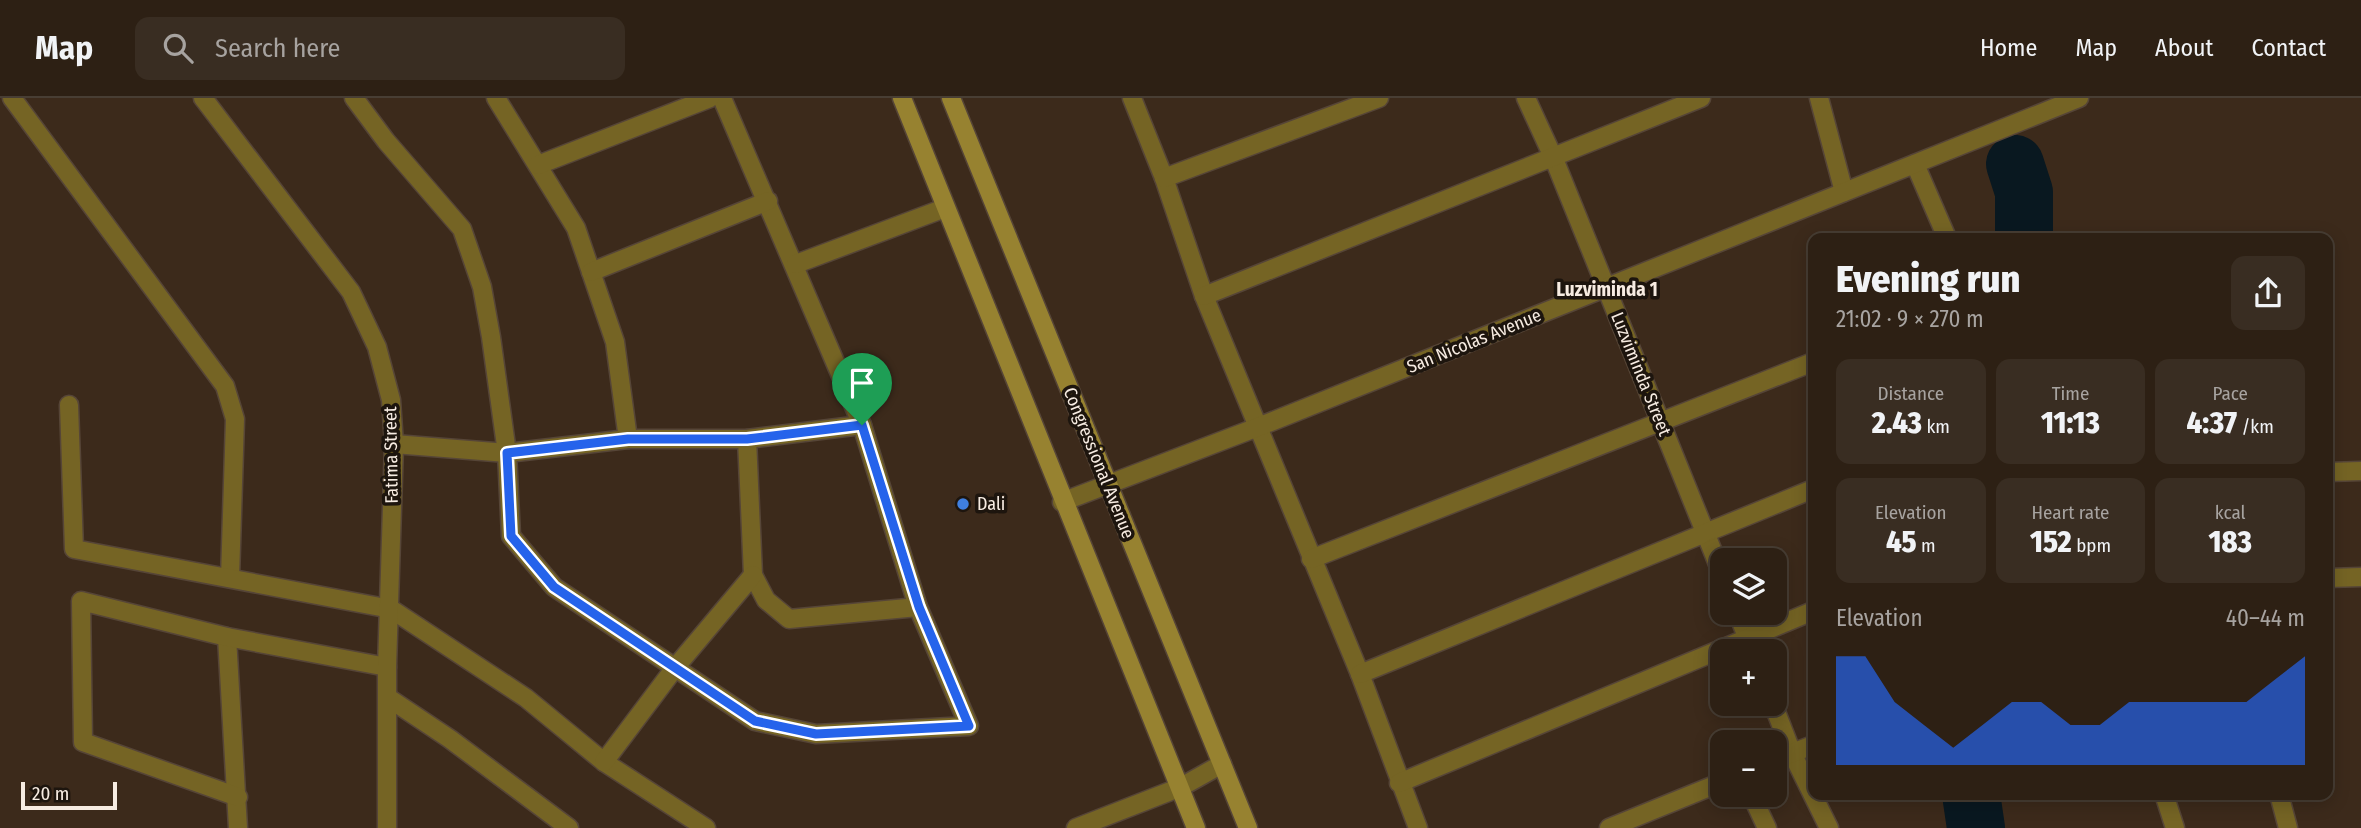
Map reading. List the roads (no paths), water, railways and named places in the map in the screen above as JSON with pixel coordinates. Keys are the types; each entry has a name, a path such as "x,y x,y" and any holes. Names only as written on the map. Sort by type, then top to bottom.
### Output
{"main road":[{"path":"902,98 1062,502 1196,828"},
{"name":"Congressional Avenue","path":"951,98 1248,828"}],"street":[{"path":"12,98 225,386 235,419 230,578"},
{"name":"Fatima Street","path":"203,98 351,292 377,347 391,400 394,444 391,609 387,667 390,699 387,828"},
{"path":"355,98 386,141 462,229 482,287 507,453 511,536 554,587 755,721 816,734 969,726 919,607 862,425 796,264 722,98"},
{"path":"496,98 576,228 615,342 628,439"},
{"path":"538,165 710,98"},
{"path":"1132,98 1164,178 1204,296 1360,674 1418,828"},
{"path":"1164,178 1379,98"},
{"name":"Luzviminda Street","path":"1526,98 1554,159 1712,548"},
{"path":"1204,296 1554,159 1701,98"},
{"path":"1819,98 1844,192"},
{"name":"San Nicolas Avenue","path":"1062,502 1258,428 2079,98"},
{"path":"1915,164 1945,233"},
{"path":"591,272 768,201"},
{"path":"796,264 945,208"},
{"path":"1311,559 1661,424 1808,364"},
{"path":"69,405 74,549 391,609 526,698 604,762 706,828"},
{"path":"394,444 507,453 628,439 747,439 862,425"},
{"path":"747,439 753,575 766,600 789,619 919,607"},
{"path":"2333,472 2361,471"},
{"path":"1360,674 1808,491"},
{"path":"604,762 674,669 753,575"},
{"path":"2333,578 2361,578"},
{"path":"238,797 83,742 81,601 227,637 387,667"},
{"path":"1760,639 1808,614"},
{"path":"227,637 239,828"},
{"path":"1399,783 1710,660"},
{"path":"390,699 450,739 569,828"},
{"path":"1787,755 1808,747"},
{"path":"1787,763 1808,796"},
{"path":"1076,828 1181,787 1222,764"},
{"path":"1609,828 1710,787"},
{"path":"1811,800 1829,828"},
{"path":"2166,800 2175,828"},
{"path":"2281,800 2288,828"},
{"path":"1757,807 1767,828"}],"waterway":[{"path":"2015,164 2024,192 2024,233"},
{"path":"1972,800 1976,828"}],"place":[{"name":"Dali","path":"963,504"}],"district":[{"name":"Luzviminda 1","path":"1607,289"}]}
